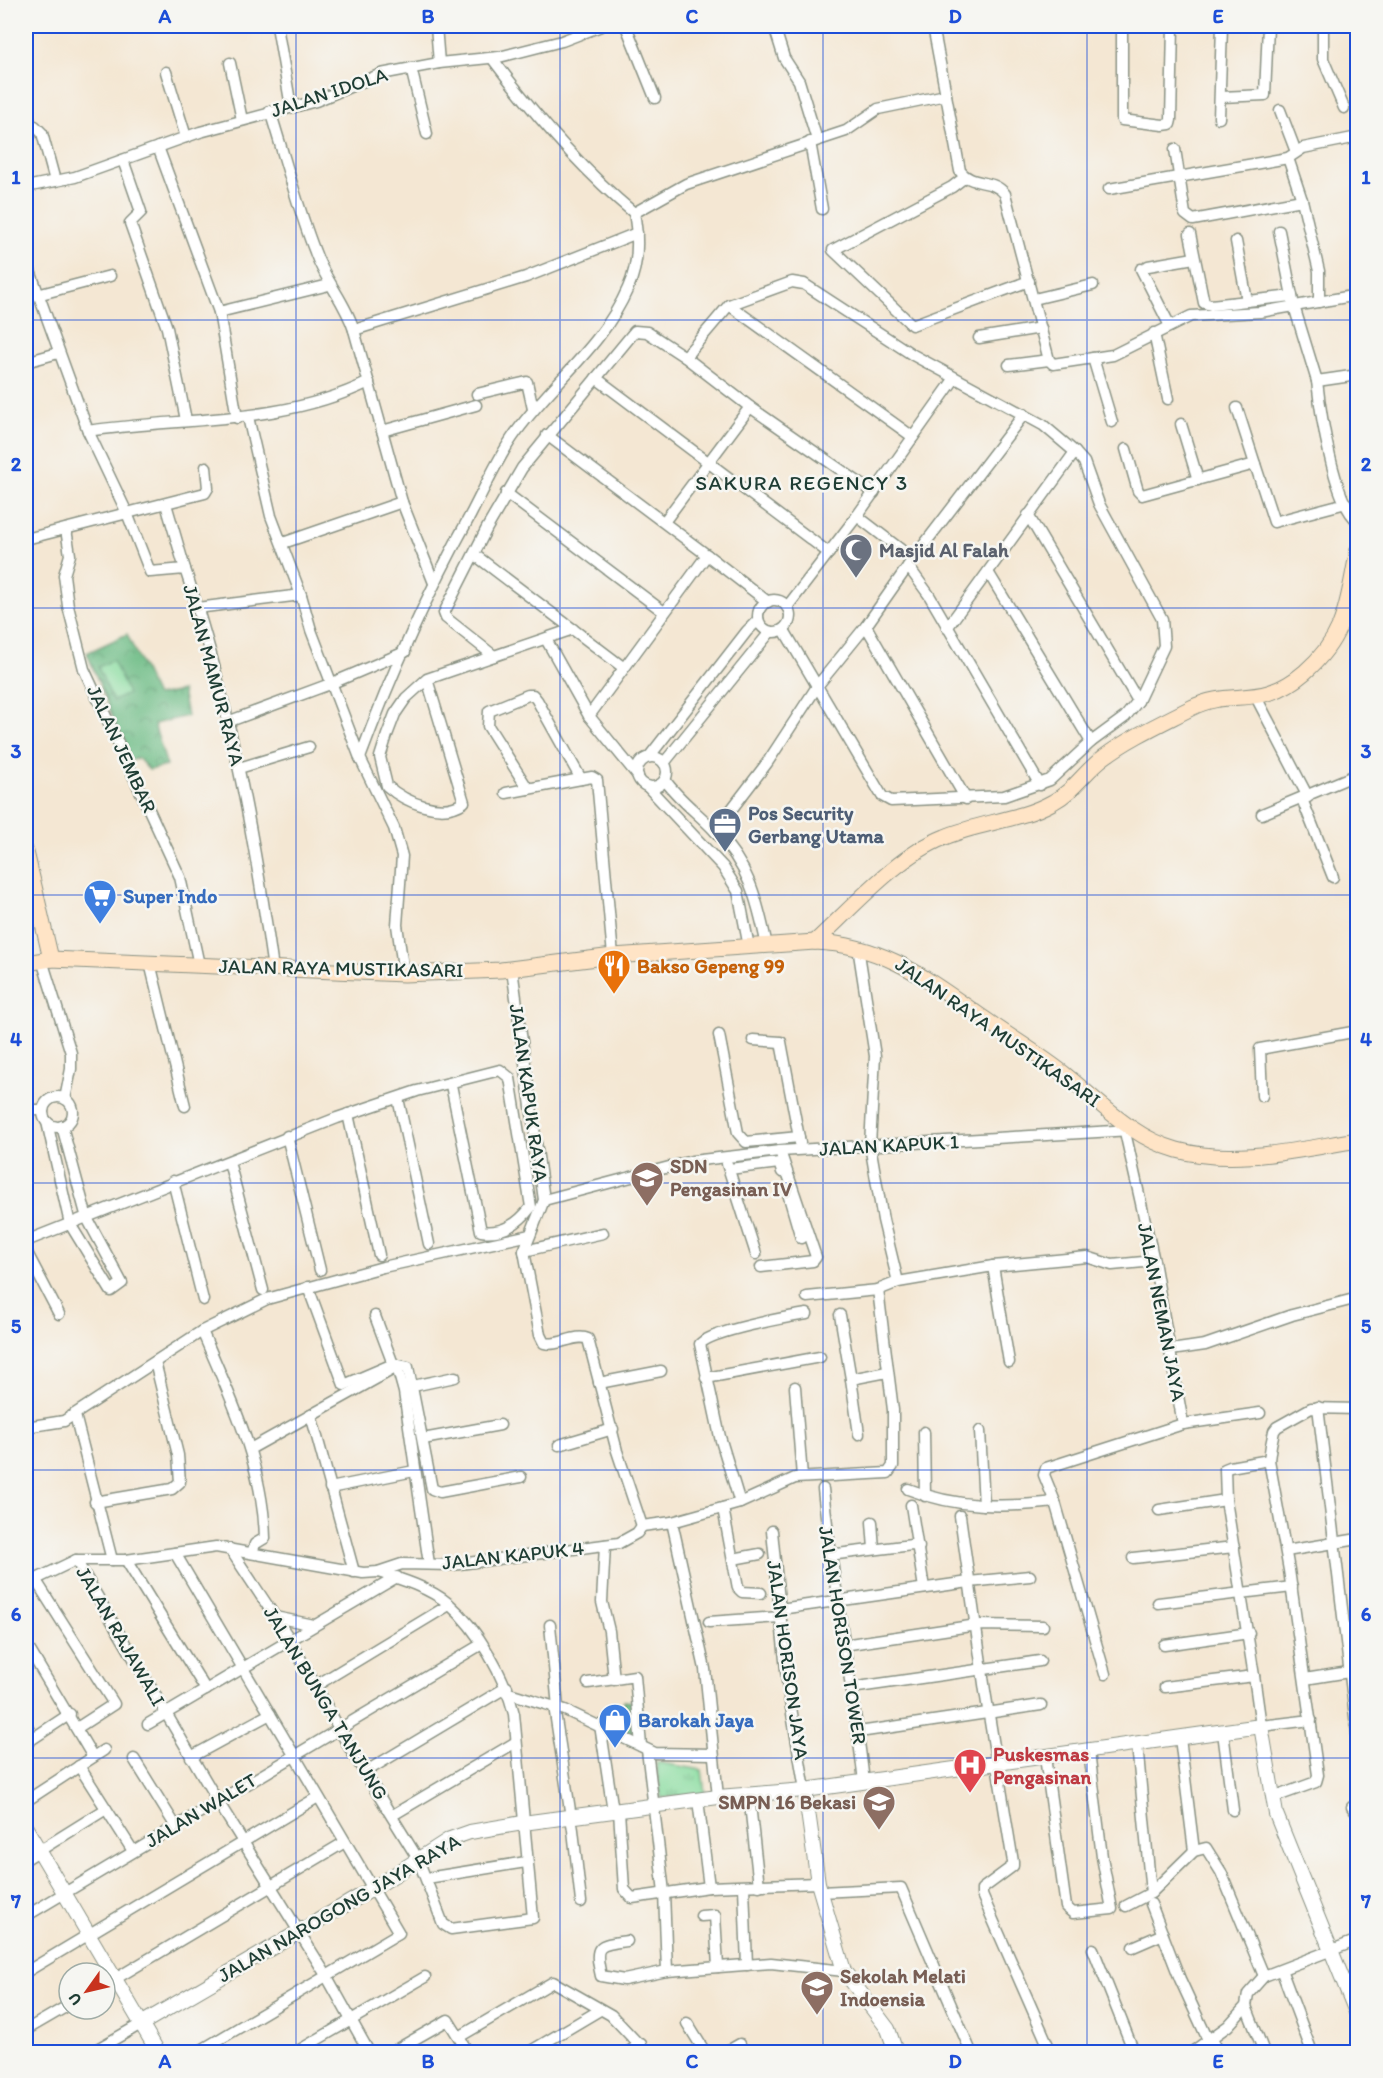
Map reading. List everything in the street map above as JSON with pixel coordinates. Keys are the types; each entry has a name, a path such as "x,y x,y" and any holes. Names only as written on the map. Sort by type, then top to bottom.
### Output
{"main road":[{"path":"815,942 900,864 931,843 1047,806 1066,794 1101,759 1191,708 1217,700 1256,698 1270,694 1293,682 1318,658 1346,614 1358,550"},
{"path":"26,852 47,959"},
{"name":"JALAN RAYA MUSTIKASARI","path":"26,963 47,959 404,974 512,969 613,957 815,942 858,947 881,954 926,978 1066,1075 1129,1131 1178,1150 1227,1156 1262,1154 1358,1140"}],"street":[{"path":"277,26 291,107"},
{"path":"436,26 439,63"},
{"name":"JALAN IDOLA","path":"26,188 123,160 186,137 270,111 339,93 381,74 439,63 492,58 562,41 601,26"},
{"path":"626,26 655,98"},
{"path":"774,26 784,58 799,81 814,141 822,208"},
{"path":"933,26 960,171 965,177 997,185 1005,194 1049,360 1055,365 1113,355 1154,333 1200,314 1260,312 1293,301"},
{"path":"1122,26 1123,121 1170,124 1173,26"},
{"path":"1219,118 1222,26"},
{"path":"1221,97 1266,95 1268,26"},
{"path":"1323,26 1323,59 1344,108"},
{"path":"360,758 434,584 494,469 533,409 573,369 609,326 634,274 637,233 634,213 600,185 578,161 492,58"},
{"path":"230,63 242,120"},
{"path":"411,68 427,134"},
{"path":"166,72 186,137"},
{"path":"634,213 686,184 846,131 878,109 946,95"},
{"path":"26,99 28,127 38,128 42,133 55,181"},
{"path":"1281,110 1319,271 1318,302"},
{"path":"270,111 315,252 328,284 345,305 354,330 402,502 434,584"},
{"path":"1109,189 1179,178 1292,155 1313,145 1358,137"},
{"path":"158,147 219,312 242,417 271,516 283,543 330,684 360,758 394,828 402,856 397,925 404,974"},
{"path":"1175,149 1185,214 1193,220 1302,200"},
{"path":"123,160 141,212 130,223 167,328 186,420"},
{"path":"965,177 952,187 894,219 833,248 834,253 912,326 1029,281"},
{"path":"1279,231 1293,301 1317,381 1326,447 1352,517 1358,521"},
{"path":"354,330 526,277 637,233"},
{"path":"1190,234 1204,303 1211,305 1247,301 1318,302 1358,295"},
{"path":"1236,241 1247,301"},
{"path":"1170,326 1144,268 1194,258"},
{"name":"JALAN MAMUR RAYA","path":"26,260 88,431 127,513 150,572 185,569 230,721 259,868 273,969"},
{"path":"37,295 110,276"},
{"path":"685,357 729,305 792,282 804,284 913,356 1024,414 1075,452 1084,462 1099,504 1162,618 1164,646 1138,701 1125,717 1091,742 1064,769 1040,785 1004,796 886,800 784,630"},
{"path":"219,312 328,284"},
{"path":"1034,299 1093,285"},
{"path":"729,305 913,437"},
{"path":"979,338 1041,328"},
{"path":"494,656 446,618 444,613 506,494 547,435 634,331 640,329 685,357 750,407 874,493"},
{"path":"1154,333 1168,399"},
{"path":"26,362 58,353"},
{"path":"1093,358 1112,422"},
{"path":"1009,365 1049,360"},
{"path":"1317,381 1358,375"},
{"path":"596,378 829,553"},
{"path":"787,607 874,493 956,378"},
{"path":"88,431 186,420 242,417 308,405 369,382"},
{"path":"382,431 527,382 533,409"},
{"path":"664,522 750,407"},
{"path":"1237,408 1274,522 1346,503"},
{"path":"715,831 767,763 818,685 866,626 910,562 1024,414"},
{"path":"1181,424 1198,480"},
{"path":"547,435 768,602"},
{"path":"1126,449 1141,494 1255,464"},
{"path":"946,628 1075,452"},
{"path":"26,538 206,492 208,488 206,467"},
{"path":"506,494 664,612"},
{"path":"283,543 402,502"},
{"path":"165,504 185,569"},
{"path":"1028,515 1138,701"},
{"path":"857,516 910,562 946,628 1040,785"},
{"name":"JALAN JEMBAR","path":"66,529 70,555 64,575 68,606 84,669 180,877 199,965"},
{"path":"475,555 624,668"},
{"path":"589,716 707,555"},
{"path":"988,572 1091,742"},
{"path":"197,608 301,595"},
{"path":"650,757 747,631 758,620 760,608 768,602 777,600 787,607 790,619 784,630"},
{"path":"758,620 770,632"},
{"path":"866,626 966,799"},
{"path":"427,679 464,802 449,809 408,801 387,786 381,771 380,757 395,714 406,698 427,679 547,640 573,629"},
{"path":"664,763 770,632 784,630"},
{"path":"547,640 589,716 638,776 723,867 738,891 746,922 749,947"},
{"path":"230,721 330,684 405,651"},
{"path":"528,789 488,726 486,718 489,711 528,695 533,695 537,700 581,779"},
{"path":"1256,698 1305,798 1333,877"},
{"path":"239,768 309,747"},
{"path":"638,776 641,761 657,757 664,763 668,771 665,780 659,786 647,786"},
{"path":"1262,814 1358,774"},
{"path":"506,793 592,777 599,786 613,957"},
{"path":"665,780 736,855 753,886 767,946"},
{"path":"723,867 736,855"},
{"path":"746,922 762,919"},
{"path":"858,947 875,1056 870,1145 883,1220 898,1282"},
{"path":"47,959 70,1053 71,1069 65,1099 73,1112 69,1122 62,1126 54,1126 47,1122"},
{"path":"150,963 185,1106"},
{"name":"JALAN KAPUK RAYA","path":"512,969 544,1200 524,1251"},
{"path":"1262,1096 1260,1049 1358,1031"},
{"path":"719,1035 741,1139 746,1142 799,1137"},
{"path":"753,1040 781,1042 800,1150"},
{"path":"26,1241 87,1218 172,1181 229,1162 287,1136 398,1098 500,1070 510,1078 531,1207 509,1228 490,1232 481,1230 451,1085"},
{"path":"43,1110 52,1098 65,1099"},
{"path":"398,1098 429,1244"},
{"path":"26,1110 43,1110"},
{"path":"43,1110 70,1224 111,1291 122,1283 87,1218 62,1126"},
{"path":"348,1114 379,1255"},
{"name":"JALAN KAPUK 1","path":"544,1200 692,1161 780,1151 1129,1131"},
{"name":"JALAN NEMAN JAYA","path":"1105,1674 1055,1502 1044,1475 1046,1468 1183,1424 1129,1131"},
{"path":"287,1136 320,1270"},
{"path":"761,1268 813,1261 816,1257 780,1151"},
{"path":"726,1157 756,1254"},
{"path":"229,1162 263,1290"},
{"path":"729,1169 779,1163 801,1238"},
{"path":"172,1181 203,1300"},
{"path":"603,1233 524,1251 544,1343 552,1345 581,1337 588,1339 617,1451 642,1526 672,1522 740,1503 802,1477 888,1473 893,1466 893,1410 878,1290"},
{"path":"26,1427 54,1424 75,1415 202,1331 267,1299 383,1267 530,1235"},
{"path":"26,1251 59,1314"},
{"path":"807,1297 878,1290 898,1282 993,1266 1087,1257 1112,1265 1154,1261"},
{"path":"993,1266 1009,1362"},
{"path":"308,1287 344,1385 393,1364 408,1367 423,1438 430,1486 436,1492 521,1477"},
{"path":"1171,1350 1205,1345 1292,1315 1358,1298"},
{"path":"740,1503 706,1378 700,1344 705,1339 718,1334 807,1314"},
{"path":"840,1315 859,1434"},
{"path":"375,1316 393,1364"},
{"path":"202,1331 250,1449 260,1484 265,1538 255,1544 252,1553"},
{"path":"706,1378 820,1357"},
{"path":"95,1503 172,1489 180,1482 178,1455 155,1362"},
{"path":"250,1449 397,1367 404,1392 429,1564"},
{"path":"599,1383 661,1371"},
{"path":"851,1379 887,1372"},
{"path":"413,1386 455,1377"},
{"path":"795,1387 802,1477"},
{"path":"1318,1407 1333,1543 1354,1671 1358,1742"},
{"path":"1272,1798 1316,1782 1318,1775 1292,1587 1269,1460 1274,1431 1311,1408 1358,1409"},
{"path":"1183,1424 1260,1413"},
{"path":"75,1415 95,1503 112,1560"},
{"path":"311,1415 354,1572"},
{"path":"423,1438 500,1425"},
{"path":"559,1445 613,1429"},
{"path":"980,1431 984,1505"},
{"path":"924,1432 925,1496"},
{"path":"1269,1460 1225,1469 1226,1500 1240,1593 1249,1633 1272,1798 1281,1827 1358,2017"},
{"path":"330,1488 414,1471"},
{"name":"JALAN HORISON TOWER","path":"823,1489 829,1555 859,1732 864,1782"},
{"path":"908,1489 925,1496 959,1504 1016,1507 1055,1502"},
{"path":"1159,1510 1226,1500"},
{"path":"911,1505 924,1588"},
{"path":"723,1508 740,1591 761,1593"},
{"path":"960,1516 1013,1866 987,1885 982,1895 1051,2052"},
{"path":"672,1522 705,1669 718,1797"},
{"path":"872,1522 874,1549"},
{"name":"JALAN KAPUK 4","path":"378,1572 402,1564 452,1565 619,1543 637,1533 642,1526"},
{"name":"JALAN HORISON JAYA","path":"772,1531 788,1690 805,1790"},
{"path":"1286,1551 1358,1539"},
{"path":"606,1545 602,1602 609,1631 614,1680"},
{"path":"829,1555 912,1545 919,1548"},
{"path":"1133,1558 1234,1547"},
{"path":"77,1728 114,1704 30,1581 76,1560 126,1560 207,1548 230,1549 354,1572 378,1572 396,1577 449,1605 482,1644 508,1690 516,1742 526,1862 427,1878"},
{"name":"JALAN BUNGA TANJUNG","path":"230,1549 289,1638 339,1728 418,1859 443,1924 451,1929 533,1917 526,1862"},
{"path":"175,1553 399,1933 198,2052"},
{"path":"733,1559 760,1554"},
{"name":"JALAN RAJAWALI","path":"76,1560 191,1757 326,1975 369,2052"},
{"path":"126,1560 206,1690"},
{"path":"709,1622 780,1613 837,1600 1030,1576"},
{"path":"147,1724 289,1638 396,1577"},
{"path":"1158,1602 1292,1587"},
{"path":"316,1685 449,1605"},
{"path":"274,1617 314,1625"},
{"path":"550,1625 556,1706 581,1902"},
{"path":"843,1645 977,1625 1043,1626"},
{"path":"1164,1645 1249,1633"},
{"path":"26,1644 70,1714 93,1757"},
{"name":"JALAN WALET","path":"26,1916 293,1754 482,1644"},
{"path":"851,1688 1040,1661"},
{"path":"1305,1679 1354,1671"},
{"path":"588,1683 635,1676 664,1892 667,1971"},
{"path":"1165,1688 1254,1676"},
{"path":"365,1772 508,1690 556,1706 655,1753 712,1754"},
{"path":"859,1732 1041,1705"},
{"path":"26,1724 29,1740 70,1714"},
{"path":"191,1757 270,1714"},
{"path":"1261,1726 1311,1720"},
{"path":"600,1725 616,1811 624,1889 627,1895 632,1898 709,1887 901,1888 971,2052"},
{"name":"JALAN NAROGONG JAYA RAYA","path":"141,2024 374,1888 450,1839 470,1832 654,1805 805,1790 1261,1726"},
{"path":"1223,1732 1233,1810"},
{"path":"1180,1738 1194,1851"},
{"path":"393,1815 516,1742"},
{"path":"1137,1744 1151,1898 1163,1934 1211,2040 1219,2052"},
{"path":"26,1801 104,1750"},
{"path":"1045,1757 1066,1907 1073,1913 1112,1909 1102,1857 1089,1751"},
{"path":"134,1759 175,1825"},
{"path":"80,1766 133,1851"},
{"path":"805,1790 819,1888 844,1971 888,2029 896,2052"},
{"path":"749,1795 759,1886"},
{"path":"26,1972 318,1797"},
{"path":"698,1800 709,1887"},
{"path":"26,1859 106,1809"},
{"path":"26,1827 89,1935 101,1961"},
{"path":"117,1978 345,1842"},
{"path":"1126,1906 1151,1898 1194,1851 1206,1848 1221,1872 1264,1976"},
{"path":"744,1887 747,1965"},
{"path":"701,1916 715,1915 718,1967"},
{"path":"1133,1947 1163,1934"},
{"path":"1264,2052 1246,2006 1248,1994 1264,1976 1282,1972 1358,1940"},
{"path":"627,1941 603,1944 599,1948 596,1954 601,1976 624,1980 667,1971 771,1963 844,1971"},
{"path":"1093,1949 1134,2052"},
{"path":"1282,1972 1312,2052"},
{"path":"296,2052 425,1977"},
{"path":"459,2037 554,1982 611,2015 644,2048"},
{"path":"117,1991 158,2052"},
{"path":"1192,2052 1211,2040 1246,2006"},
{"path":"529,2052 600,2010"},
{"path":"26,2030 57,2012"},
{"path":"392,2052 448,2020 468,2052"},
{"path":"687,2023 705,2052"},
{"path":"92,2052 141,2024"},
{"path":"410,2042 416,2052"},
{"path":"726,2052 740,2044"},
{"path":"628,2052 644,2048"}],"green space":[{"path":"127,634 156,696 182,691 187,716 154,724 167,766 149,770 138,758 130,761 87,653"},
{"path":"113,660 128,694 113,701 98,667"},
{"path":"623,1701 635,1702 638,1738 624,1732"},
{"path":"656,1762 702,1770 705,1794 661,1798"}],"place":[{"name":"Masjid Al Falah","path":"856,579"},
{"name":"Pos Security Gerbang Utama","path":"725,853"},
{"name":"Super Indo","path":"100,925"},
{"name":"Bakso Gepeng 99","path":"614,995"},
{"name":"SDN Pengasinan IV","path":"647,1207"},
{"name":"Barokah Jaya","path":"615,1749"},
{"name":"Puskesmas Pengasinan","path":"970,1794"},
{"name":"SMPN 16 Bekasi","path":"879,1831"},
{"name":"Sekolah Melati Indoensia","path":"817,2016"}],"district":[{"name":"SAKURA REGENCY 3","path":"802,482"}]}
